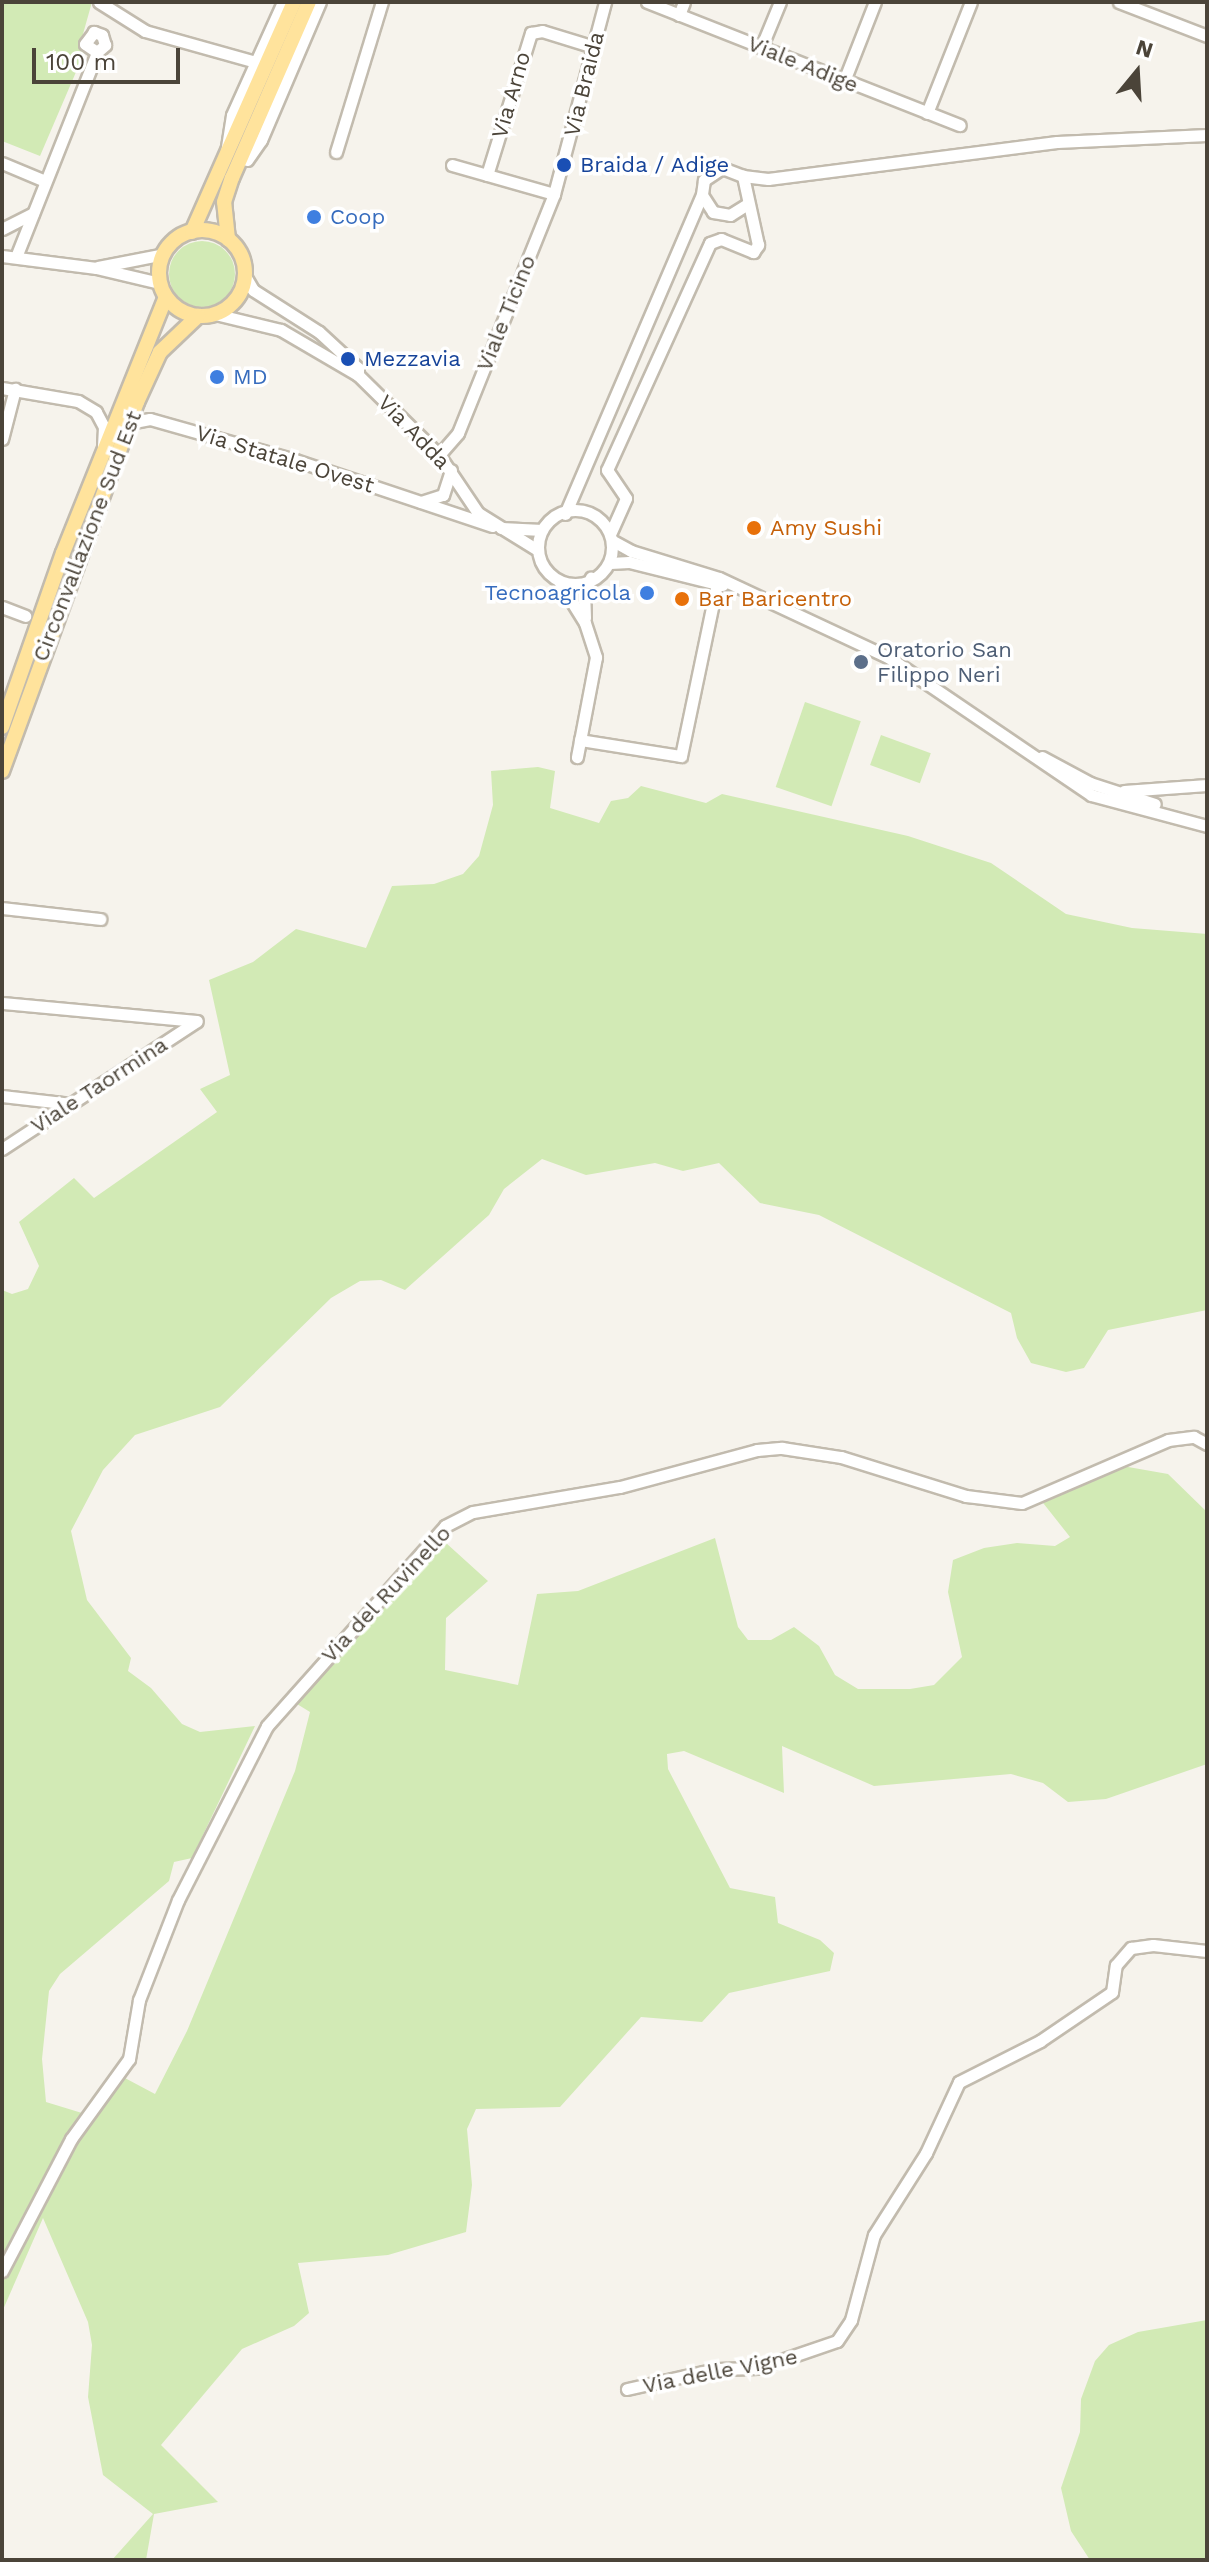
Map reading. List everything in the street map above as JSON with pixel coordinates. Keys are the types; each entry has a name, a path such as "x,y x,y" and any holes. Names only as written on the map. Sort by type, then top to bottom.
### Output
{"main road":[{"path":"228,239 224,202 232,160 294,2"},
{"path":"192,232 232,160 309,2"},
{"path":"211,231 228,239 241,255 245,276 234,303 215,314 198,316 180,310 163,290 164,254 175,240 192,232 211,231"},
{"name":"Circonvallazione Sud Est","path":"2,727 163,290"},
{"name":"Circonvallazione Sud Est","path":"2,771 137,402 160,352 198,316"}],"street":[{"path":"99,2 145,31 256,62"},
{"path":"283,2 232,115 232,160 245,164 261,140 320,2"},
{"path":"336,152 382,2"},
{"name":"Via Braida","path":"564,165 605,2"},
{"name":"Viale Adige","path":"647,2 960,125"},
{"path":"679,15 684,2"},
{"path":"761,48 780,2"},
{"path":"844,81 875,2"},
{"path":"927,113 971,2"},
{"path":"1119,2 1207,36"},
{"name":"Via Arno","path":"487,175 531,33 542,31 594,47"},
{"path":"16,257 97,52"},
{"path":"536,549 542,530 565,514 611,398 693,220 704,180 715,170 730,168 743,176 768,179 1057,142 1207,135"},
{"path":"2,163 45,181"},
{"path":"452,165 554,194"},
{"name":"Viale Ticino","path":"439,455 458,433 564,165"},
{"path":"610,563 612,536 624,510 625,493 611,482 607,470 710,243 721,239 753,252 758,230 746,205 749,192 743,176"},
{"path":"749,192 768,179"},
{"path":"702,195 713,212"},
{"path":"730,215 746,205"},
{"path":"693,220 713,212 730,215 758,230"},
{"path":"2,229 33,213"},
{"path":"96,268 164,254"},
{"path":"2,256 96,268 163,290"},
{"path":"245,276 253,290 319,332 358,368 358,375"},
{"path":"215,314 281,330 358,375"},
{"name":"Via Adda","path":"358,375 439,455 494,527"},
{"path":"2,388 78,401 96,412 104,427 103,455"},
{"path":"2,439 15,389"},
{"path":"137,402 150,419"},
{"name":"Via Statale Ovest","path":"129,423 150,419 494,527 536,549 546,572 559,581 585,623"},
{"path":"419,503 443,495 451,470"},
{"path":"577,487 612,536 888,657 1091,795 1207,826"},
{"path":"565,514 624,510"},
{"name":"Via Statale Ovest","path":"494,527 542,530"},
{"path":"559,581 591,577 610,563 629,562 738,589"},
{"path":"577,757 596,657 585,623 584,593 591,577"},
{"path":"580,740 681,756 717,584"},
{"path":"2,607 25,616"},
{"path":"1011,740 1113,791 1207,826"},
{"path":"1113,791 1167,792 1207,785"},
{"path":"2,908 100,919"},
{"name":"Viale Taormina","path":"2,1003 197,1021 2,1149"},
{"path":"2,1096 72,1104"},
{"name":"Via del Ruvinello","path":"2,2271 71,2139 129,2059 139,2000 178,1900 267,1726 445,1526 473,1512 620,1487 757,1450 782,1448 841,1457 966,1496 1022,1503 1168,1440 1194,1437 1207,1444"},
{"name":"Via delle Vigne","path":"627,2389 716,2369 758,2368 837,2341 851,2320 874,2235 926,2153 959,2082 1040,2041 1112,1992 1116,1965 1131,1948 1153,1945 1207,1951"}],"green space":[{"path":"2,2 92,2 83,34 85,51 40,156 2,141"},
{"path":"195,241 209,241 221,246 230,255 235,274 233,287 226,298 209,307 195,307 183,302 174,293 169,281 169,267 174,255 183,246"},
{"path":"805,702 861,721 831,806 776,787"},
{"path":"881,735 931,753 920,783 870,765"},
{"path":"538,767 555,771 550,808 599,823 611,801 628,798 641,786 706,803 722,794 908,836 991,863 1066,914 1132,928 1207,934 1207,1310 1108,1330 1084,1368 1066,1372 1031,1363 1017,1338 1011,1313 819,1215 760,1203 719,1163 683,1171 655,1163 586,1175 542,1159 504,1189 489,1215 405,1290 381,1280 360,1281 331,1298 220,1407 135,1435 103,1470 71,1531 87,1600 131,1658 128,1671 151,1688 182,1724 200,1732 255,1726 192,1858 174,1862 169,1881 60,1974 49,1991 42,2059 46,2102 95,2117 123,2077 155,2094 187,2031 295,1771 310,1712 284,1696 435,1533 488,1581 446,1618 445,1670 518,1685 537,1594 578,1591 715,1538 738,1627 748,1640 771,1640 794,1627 819,1646 835,1675 858,1689 910,1689 934,1685 962,1657 948,1592 953,1560 984,1548 1017,1543 1055,1546 1070,1537 1036,1494 1111,1464 1168,1474 1207,1512 1207,1764 1106,1799 1068,1802 1043,1783 1011,1774 874,1786 782,1746 784,1793 684,1751 667,1754 668,1769 730,1888 775,1897 778,1923 820,1940 834,1953 830,1971 729,1993 702,2022 641,2017 560,2107 476,2109 467,2129 472,2185 466,2232 388,2255 298,2263 309,2313 294,2326 242,2349 161,2445 218,2502 154,2514 146,2560 112,2560 153,2514 103,2475 88,2397 92,2345 88,2322 43,2218 2,2312 2,1290 12,1294 28,1289 39,1266 19,1222 74,1178 94,1198 217,1112 200,1089 230,1075 209,980 253,962 296,929 366,948 392,886 434,884 463,874 479,856 493,805 491,771"},
{"path":"1207,2320 1207,2560 1090,2560 1071,2531 1061,2488 1080,2432 1081,2399 1095,2361 1109,2345 1138,2332"}],"place":[{"name":"Braida / Adige","path":"564,165"},
{"name":"Coop","path":"314,217"},
{"name":"Mezzavia","path":"348,359"},
{"name":"MD","path":"217,377"},
{"name":"Amy Sushi","path":"754,528"},
{"name":"Tecnoagricola","path":"647,593"},
{"name":"Bar Baricentro","path":"682,599"},
{"name":"Oratorio San Filippo Neri","path":"861,662"}]}
